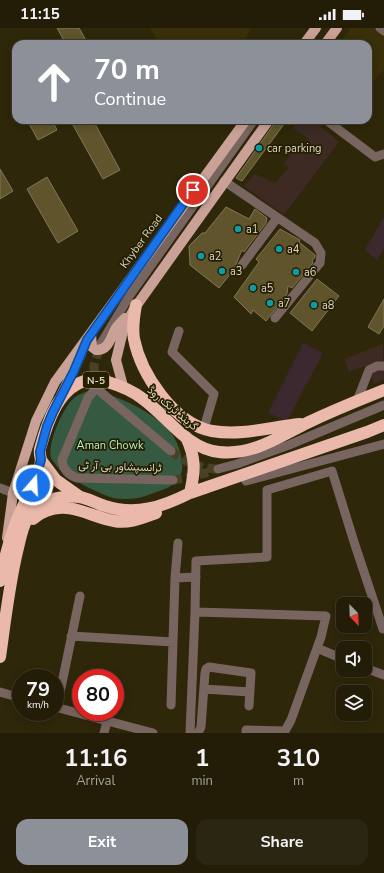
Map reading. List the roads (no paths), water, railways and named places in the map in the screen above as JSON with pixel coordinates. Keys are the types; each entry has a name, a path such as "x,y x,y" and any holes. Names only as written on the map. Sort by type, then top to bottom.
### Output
{"highway":[{"path":"135,307 134,340 144,367 164,400 188,421 210,430 226,432 260,431 308,423"},
{"name":"گرینڈ ٹرنک روڈ","path":"0,581 5,556 41,460 40,452 53,412 68,391 76,384 91,379 123,386 144,399 186,437 209,450 234,453 258,447 276,440 308,423 384,390"},
{"path":"41,460 56,480 80,497 106,507 130,512 162,505 190,493 384,425"},
{"path":"21,537 36,515 58,507 79,509 114,521 127,522 139,520 346,443 367,432"},
{"path":"186,437 191,448 195,473 190,493"},
{"path":"0,657 14,568 21,537 28,516 42,503 61,497 80,497"}],"main road":[{"path":"307,40 316,28"},
{"path":"328,40 337,28"},
{"name":"Khyber Road","path":"89,337 128,280 243,124"},
{"path":"123,386 116,360 124,327 135,307 266,124"},
{"path":"89,337 92,347 96,350 102,350 106,347 116,328 135,307"},
{"path":"53,412 89,337"},
{"path":"5,556 13,493 36,422 55,382 89,337"}],"street":[{"path":"312,40 321,28"},
{"path":"380,28 384,31"},
{"path":"100,345 130,295 251,124"},
{"path":"331,124 375,157 384,154"},
{"path":"224,181 315,243 321,253 320,263 275,318"},
{"path":"242,264 277,218"},
{"path":"179,330 172,352 214,394 204,428"},
{"path":"357,401 369,370 377,366 384,366"},
{"name":"ٹرانسپشاور بی آر ٹی","path":"171,451 96,388 88,398 62,460 64,468 68,473 77,478 173,480"},
{"path":"218,469 237,464 289,445 384,405"},
{"path":"246,481 384,444"},
{"path":"190,733 196,561 267,557 267,490 332,471 355,545 384,628"},
{"path":"0,488 13,493"},
{"path":"171,705 175,578 178,543"},
{"path":"175,578 196,578"},
{"path":"64,672 80,596"},
{"path":"195,612 326,616 317,648 285,731 246,730 246,733"},
{"path":"72,636 173,642"},
{"path":"317,648 336,656"},
{"path":"198,733 201,727 205,673 206,669 209,667 249,672 252,676 249,706"},
{"path":"372,671 384,675"},
{"path":"204,689 250,692"},
{"path":"0,692 12,695"},
{"path":"104,733 107,721 153,733"}],"tunnel":[{"path":"95,385 94,366 100,345"},
{"path":"171,451 193,464 218,469"},
{"path":"173,480 213,471"}],"place":[{"name":"car parking","path":"259,148"},
{"name":"a1","path":"238,229"},
{"name":"a4","path":"279,249"},
{"name":"a2","path":"201,256"},
{"name":"a3","path":"222,271"},
{"name":"a6","path":"296,272"},
{"name":"a5","path":"253,288"},
{"name":"a7","path":"270,303"},
{"name":"a8","path":"314,305"}],"park label":[{"name":"Aman Chowk","path":"110,445"}]}
